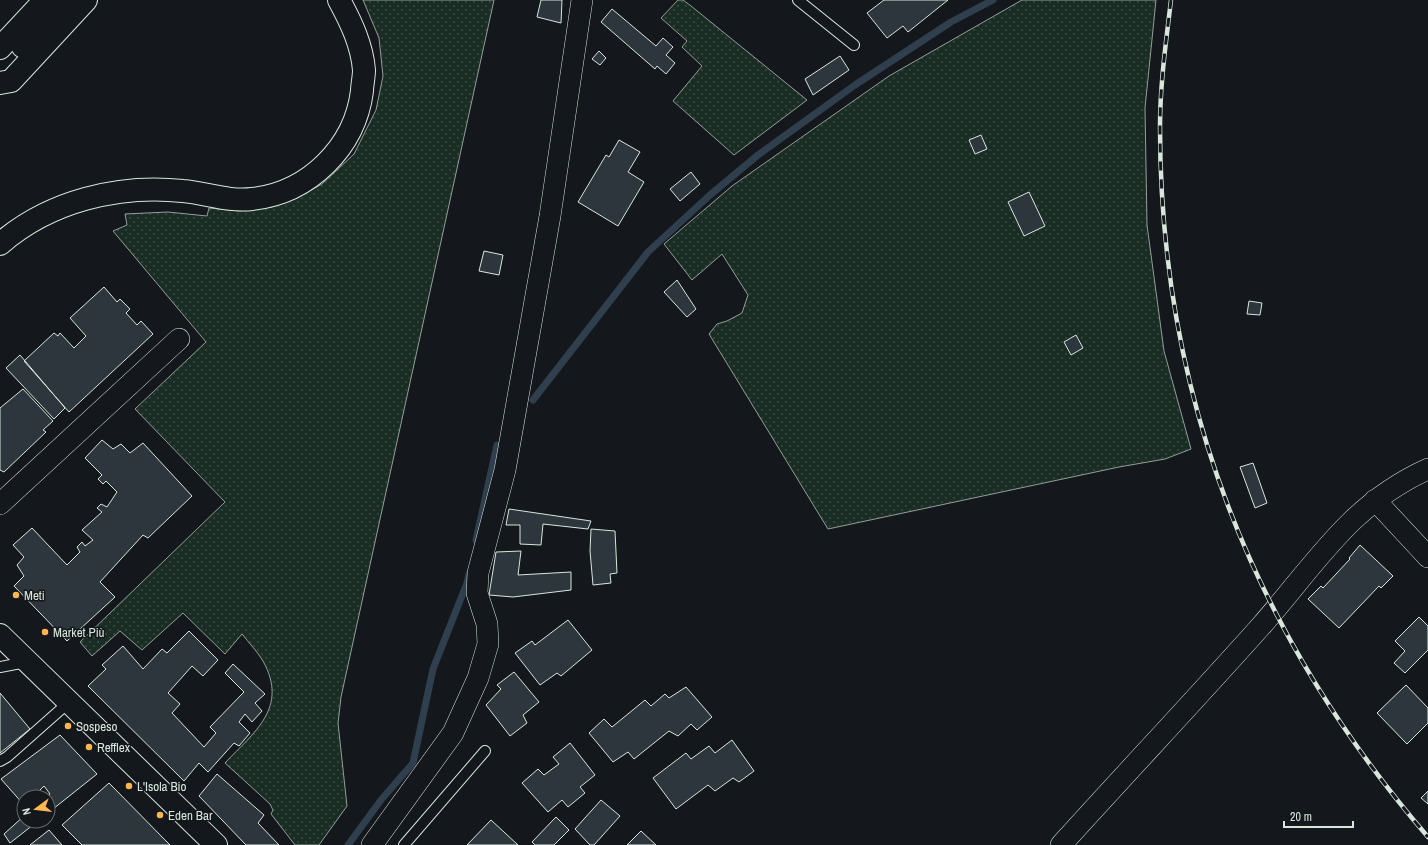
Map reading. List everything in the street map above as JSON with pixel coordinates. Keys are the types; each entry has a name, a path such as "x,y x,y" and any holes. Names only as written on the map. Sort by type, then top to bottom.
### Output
{"main road":[{"path":"0,48 45,0"},
{"path":"4,79 66,0"},
{"path":"4,79 86,0"},
{"path":"0,244 30,222 57,209 82,200 109,194 135,190 163,189 193,192 222,198 252,199 283,192 306,181 325,165 342,146 353,126 361,100 364,72 358,40 338,5"},
{"path":"0,635 68,703 216,845"}],"street":[{"path":"372,845 453,733 478,678 488,644 487,624 477,594 478,573 507,463 550,216 582,0"},
{"path":"0,504 179,338"},
{"path":"1061,845 1261,626 1329,544 1374,500 1404,480 1428,469"},
{"path":"1374,500 1428,557"}],"lane":[{"path":"798,0 854,45"},
{"path":"0,667 26,662"},
{"path":"0,761 7,757 68,703"},
{"path":"404,845 485,751"}],"green space":[{"path":"363,0 494,0 341,697 338,723 347,806 319,845 295,845 271,814 273,810 270,804 225,763 247,741 265,718 270,706 272,692 270,678 263,661 256,650 242,634 225,654 183,613 142,650 120,631 92,656 80,642 225,502 135,409 206,342 113,231 127,225 125,214 168,212 207,216 209,208 239,211 272,207 299,197 322,184 354,154 376,110 383,76 379,38"},
{"path":"678,0 683,0 691,6 807,100 734,155 673,101 702,66 682,47 687,41 661,18"},
{"path":"1022,0 1156,0 1145,108 1147,225 1164,351 1191,449 1165,459 1119,467 828,529 709,334 717,324 727,321 742,313 748,295 722,254 692,280 664,244 732,186 889,76"}],"building":[{"path":"541,0 562,0 561,23 537,17"},
{"path":"884,0 948,0 908,32 903,26 887,38 867,13"},
{"path":"612,9 656,46 663,38 673,47 666,55 675,63 666,74 657,66 655,69 601,22"},
{"path":"599,51 606,58 600,65 592,59"},
{"path":"840,56 849,70 813,95 805,79"},
{"path":"981,135 987,149 975,154 969,140"},
{"path":"619,140 640,152 628,172 644,182 618,226 578,202 606,155 609,157"},
{"path":"691,172 700,184 680,201 670,189"},
{"path":"1029,192 1045,226 1024,236 1008,202"},
{"path":"484,251 503,255 499,275 479,271"},
{"path":"677,280 696,309 687,317 664,292"},
{"path":"104,287 117,302 120,299 130,309 126,313 137,325 141,321 153,334 69,412 24,361 54,333 58,336 60,333 74,348 86,336 70,318"},
{"path":"1249,301 1262,303 1260,315 1247,314"},
{"path":"1076,335 1083,348 1071,355 1064,342"},
{"path":"20,355 65,408 54,419 6,368"},
{"path":"23,389 53,421 43,430 46,432 4,472 0,470 0,408"},
{"path":"102,440 113,449 121,444 130,453 143,443 192,496 148,538 143,535 100,582 115,597 67,641 14,586 24,576 17,565 24,557 13,545 32,528 67,565 80,552 77,547 82,542 85,546 93,540 82,530 102,512 97,508 101,504 107,507 117,492 106,481 103,484 98,479 102,475 85,458"},
{"path":"1253,463 1267,503 1255,508 1240,467"},
{"path":"509,509 591,521 588,529 543,524 541,545 520,544 520,525 506,525"},
{"path":"591,529 615,531 617,573 610,574 611,583 593,585 590,551"},
{"path":"1360,545 1393,576 1381,588 1379,586 1339,628 1308,599 1321,586 1323,588 1350,559 1349,558"},
{"path":"521,551 518,575 571,572 571,590 513,597 489,595 496,552"},
{"path":"1419,617 1428,626 1428,650 1405,673 1394,663 1405,651 1395,641"},
{"path":"568,620 592,650 561,676 557,673 540,685 515,653 532,641 535,645"},
{"path":"189,631 218,660 203,676 192,666 168,693 180,704 172,713 204,747 216,733 210,727 244,692 225,673 233,664 265,694 255,703 262,711 252,722 245,714 239,722 250,733 239,746 234,743 208,772 199,763 184,781 88,686 106,669 102,665 123,646 143,669 162,649 167,653"},
{"path":"514,672 539,702 523,715 527,723 510,736 486,705 501,689 497,685"},
{"path":"1406,685 1428,708 1428,723 1407,744 1377,713"},
{"path":"686,687 712,717 697,730 691,724 678,736 669,731 634,759 628,752 613,762 589,733 604,719 612,727 645,700 651,706 665,694 669,698"},
{"path":"0,693 30,729 0,753"},
{"path":"60,735 97,774 56,807 56,789 46,789 44,786 41,789 16,789 16,796 1,779"},
{"path":"732,740 754,771 739,782 733,778 715,791 708,785 676,809 653,778 686,753 691,759 709,746 715,753"},
{"path":"570,743 595,775 580,787 585,793 568,807 562,800 548,812 522,783 538,769 544,775 559,764 553,757"},
{"path":"217,774 264,815 258,823 279,845 246,845 199,796"},
{"path":"109,783 170,845 82,845 62,825"},
{"path":"1428,791 1428,804 1421,798"},
{"path":"601,800 620,816 594,845 590,845 575,829"},
{"path":"556,817 569,830 554,845 535,845 532,842"},
{"path":"491,820 518,845 467,845"},
{"path":"16,823 16,829 28,829 10,843 4,834"},
{"path":"49,830 62,845 30,845"},
{"path":"641,831 656,845 627,845"}],"waterway":[{"path":"533,400 648,252 710,195 758,155 855,85 951,22 993,0"},
{"path":"476,540 497,445"},
{"path":"348,845 381,800 413,763 433,669 467,583 469,574"}],"railway":[{"path":"1171,0 1160,111 1164,226 1177,323 1199,416 1228,507 1266,594 1312,678 1366,759 1428,837"}],"place":[{"name":"Meti","path":"16,595"},
{"name":"Market Più","path":"45,632"},
{"name":"Sospeso","path":"68,726"},
{"name":"Refflex","path":"89,747"},
{"name":"L'Isola Bio","path":"129,786"},
{"name":"Eden Bar","path":"160,815"}]}
